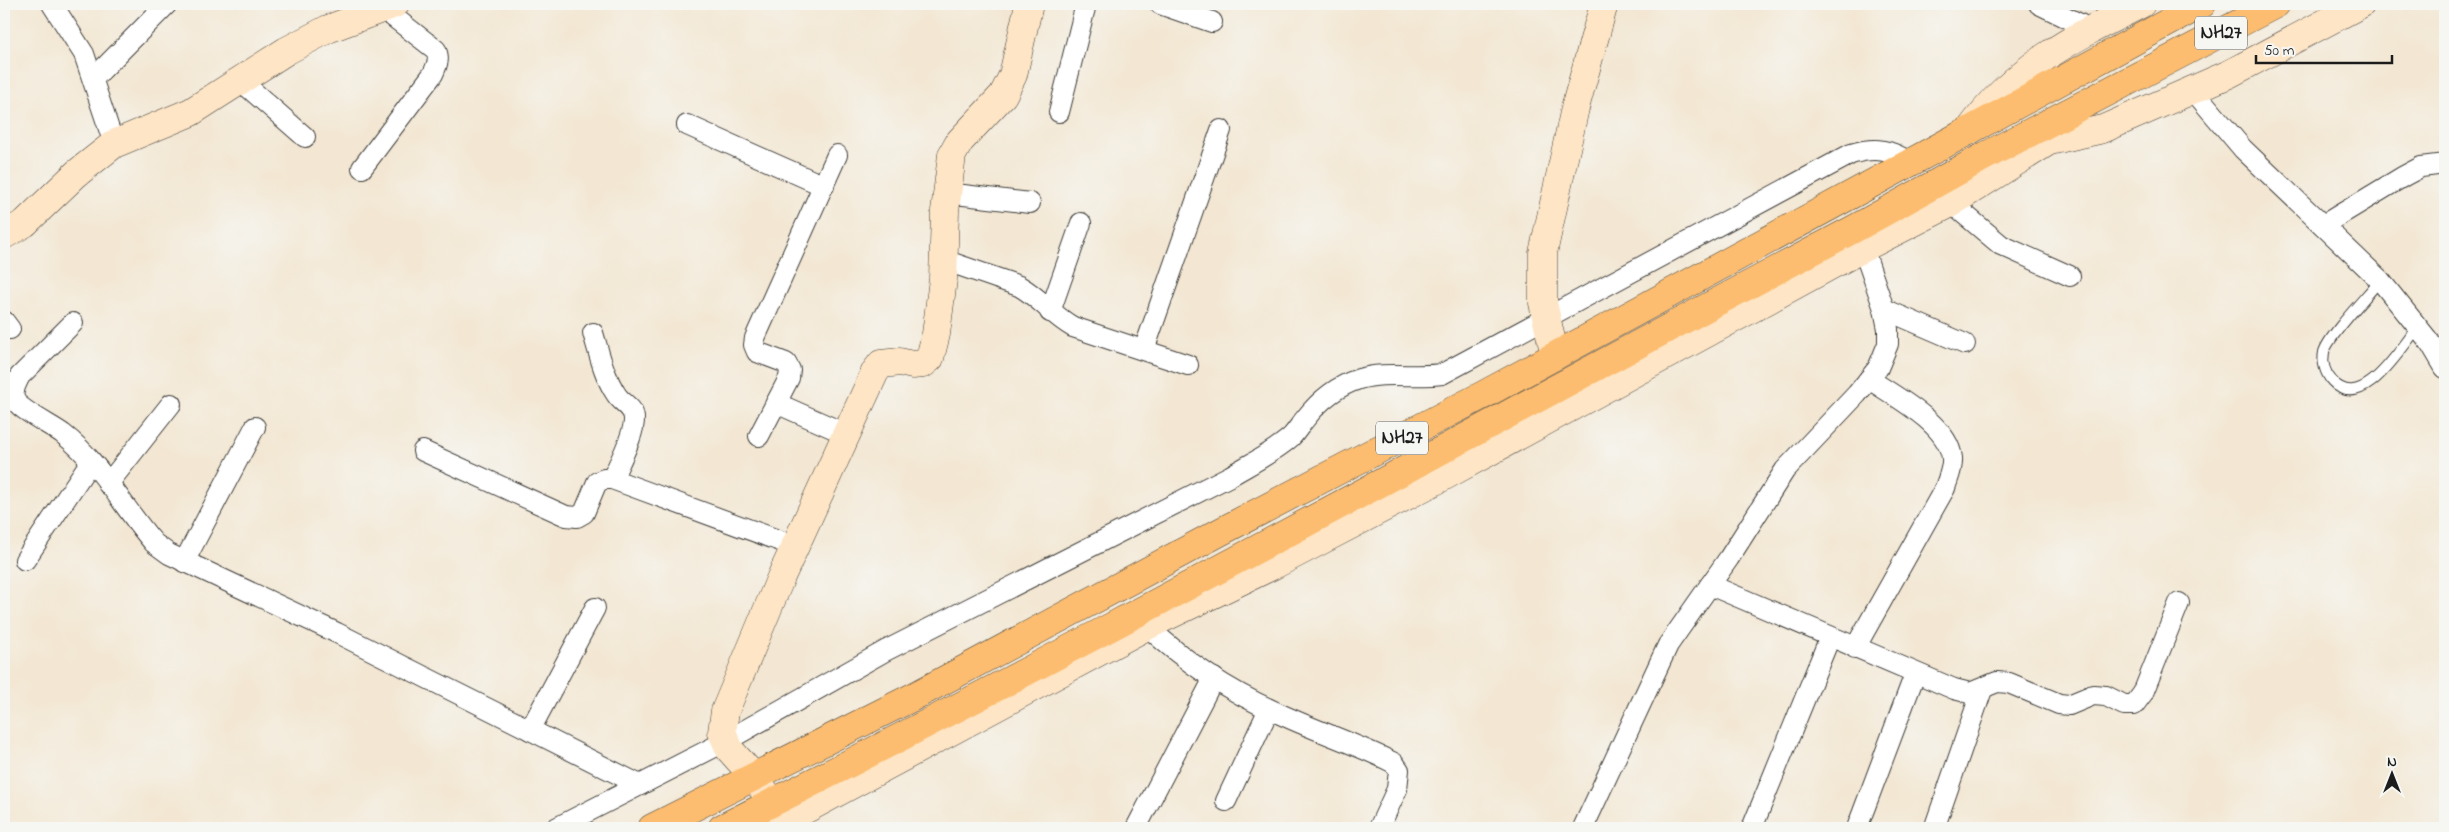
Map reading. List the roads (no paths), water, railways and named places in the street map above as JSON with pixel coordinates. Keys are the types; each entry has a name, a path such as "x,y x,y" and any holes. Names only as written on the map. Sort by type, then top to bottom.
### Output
{"highway":[{"name":"NH27","path":"652,828 755,778 911,698 1555,356 2202,4"},
{"name":"NH27","path":"722,828 783,819 1040,665 1854,229 1987,155 2276,4"}],"street":[{"path":"52,4 84,54 94,78 114,144"},
{"path":"94,78 167,4"},
{"path":"1029,4 1013,75 1003,95 960,141 952,156 947,193 944,260 936,334 930,358 923,364 912,366 900,362 881,364 875,372 794,546 724,711 722,732 730,750 755,778 783,819 1147,626 1274,565 1432,483 1862,248 1951,203 2049,141"},
{"path":"1059,112 1086,4"},
{"path":"1160,4 1212,22"},
{"path":"1555,356 1543,303 1543,253 1576,108 1604,4"},
{"path":"2039,4 2090,28"},
{"path":"1969,131 1988,105 2012,82 2043,57 2090,28 2141,4"},
{"path":"1987,155 2103,129 2229,74 2361,4"},
{"path":"4,235 25,223 76,174 114,144 191,112 286,50 320,33 388,6 436,50 439,56 438,64 433,74 362,168"},
{"path":"241,81 305,137"},
{"path":"2192,90 2243,149 2380,280 2418,327 2445,368"},
{"path":"687,125 824,186"},
{"path":"1144,350 1221,130"},
{"path":"556,828 726,741 885,651 1230,476 1269,453 1292,436 1321,400 1335,391 1358,380 1375,376 1424,377 1442,374 1852,154 1869,149 1888,150 1911,163"},
{"path":"759,436 789,378 790,370 786,363 757,352 754,345 755,338 837,155"},
{"path":"2323,225 2421,167 2445,164"},
{"path":"947,193 1030,203"},
{"path":"1951,203 2001,246 2070,276"},
{"path":"1050,312 1081,223"},
{"path":"1583,828 1668,645 1785,470 1878,368 1888,344 1884,309 1862,248"},
{"path":"944,260 1019,286 1030,292 1050,312 1073,327 1188,365"},
{"path":"1884,309 1965,344"},
{"path":"73,323 20,376 15,385 14,397 19,405 62,433 91,460 154,543 184,562 337,633 640,785"},
{"path":"593,333 606,375 615,394 633,411 634,419 631,434 612,479"},
{"path":"1855,648 1945,488 1952,469 1952,456 1947,443 1936,426 1869,379"},
{"path":"776,403 846,434"},
{"path":"108,484 172,404"},
{"path":"184,562 255,428"},
{"path":"423,451 566,516 577,517 584,513 597,482 612,479 794,546"},
{"path":"25,560 91,460"},
{"path":"1710,584 1954,690 1970,693 1982,690 1997,682 2009,683 2059,704 2069,705 2093,695 2106,696 2124,705 2134,705 2143,693 2178,604"},
{"path":"530,730 595,608"},
{"path":"1147,626 1161,639 1214,678 1269,709 1394,763 1399,770 1397,789 1379,828"},
{"path":"1752,828 1830,637"},
{"path":"1857,828 1915,674"},
{"path":"1136,828 1214,678"},
{"path":"1935,826 1982,690"},
{"path":"1226,801 1269,709"}],"lane":[{"path":"2380,280 2324,352 2324,366 2329,378 2338,388 2350,392 2365,387 2378,376 2418,327"}]}
